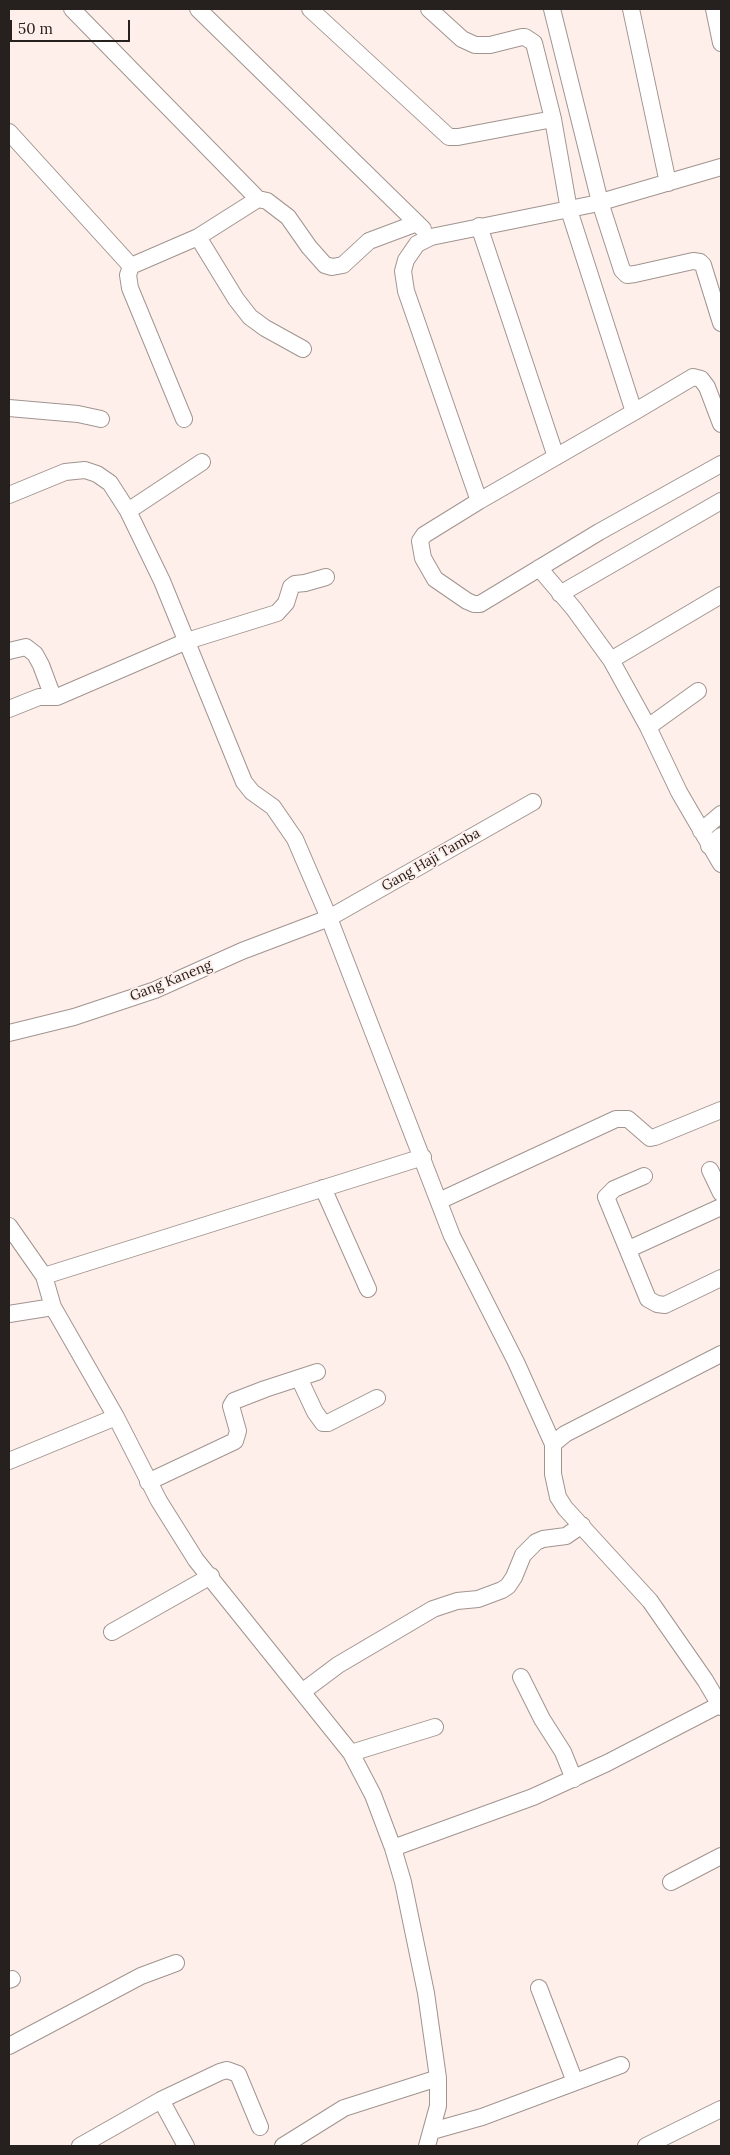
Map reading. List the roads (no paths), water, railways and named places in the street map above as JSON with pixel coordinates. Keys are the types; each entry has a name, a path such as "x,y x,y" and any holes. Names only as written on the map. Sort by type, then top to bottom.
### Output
{"street":[{"path":"72,9 258,200"},
{"path":"198,9 431,237"},
{"path":"310,9 450,137 553,119"},
{"path":"429,9 462,39 475,45 490,45 522,37 530,39 536,46 574,209 634,412"},
{"path":"552,9 597,203 622,270 627,275 693,261 700,262 703,265 721,323"},
{"path":"631,9 668,183"},
{"path":"714,9 721,43"},
{"path":"9,132 131,266"},
{"path":"479,501 404,280 403,271 406,260 417,244 431,237 479,226 574,209 721,167"},
{"path":"184,419 130,288 128,275 131,266 198,237 258,200 267,201 281,210 315,256 325,265 332,267 343,265 370,241 417,223"},
{"path":"479,226 556,457"},
{"path":"198,237 236,299 250,317 303,350"},
{"path":"721,424 707,386 700,379 693,377 479,501 421,539 423,558 435,579 467,601 480,604 599,532 721,464"},
{"path":"9,408 78,414 101,419"},
{"path":"128,510 202,462"},
{"path":"9,495 66,472 85,470 97,474 110,483 128,510 162,580 244,782 252,792 273,807 295,839 329,918 452,1236 516,1362 553,1444 553,1474 558,1497 565,1508 650,1601 721,1705 574,1779 533,1797 393,1848"},
{"path":"560,594 721,501"},
{"path":"539,568 574,609 611,660 648,727 700,831 715,841 721,864"},
{"path":"9,709 39,697 57,696 186,641 277,613 286,603 290,587 295,584 326,577"},
{"path":"611,660 721,595"},
{"path":"9,651 26,647 35,654 42,666 53,697"},
{"path":"648,727 698,691"},
{"name":"Gang Haji Tamba","path":"329,918 533,802"},
{"path":"700,831 721,814"},
{"name":"Gang Kaneng","path":"9,1033 74,1017 155,990 242,951 329,918"},
{"path":"439,1201 616,1119 628,1119 650,1138 655,1138 721,1110"},
{"path":"44,1276 422,1158"},
{"path":"710,1170 721,1193"},
{"path":"644,1176 614,1190 606,1197 648,1299 665,1305 721,1278"},
{"path":"322,1188 368,1289"},
{"path":"629,1249 721,1207"},
{"path":"9,1226 44,1276 53,1307 116,1417 148,1482 196,1560 211,1576 351,1753 373,1795 393,1848 403,1882 426,1993 438,2078 438,2106 430,2139"},
{"path":"9,1314 53,1307"},
{"path":"553,1444 574,1428 721,1354"},
{"path":"148,1482 236,1441 238,1431 231,1406 234,1401 317,1372"},
{"path":"299,1378 315,1412 323,1423 328,1423 377,1398"},
{"path":"9,1461 116,1417"},
{"path":"302,1692 338,1665 434,1609 457,1601 478,1599 502,1590 508,1586 514,1577 523,1555 536,1542 542,1539 566,1536 582,1525"},
{"path":"112,1632 211,1576"},
{"path":"521,1677 542,1720 562,1752 574,1779"},
{"path":"351,1753 435,1727"},
{"path":"671,1882 721,1856"},
{"path":"9,2046 142,1976 176,1963"},
{"path":"539,1988 575,2082"},
{"path":"430,2139 482,2117 621,2065"},
{"path":"80,2146 162,2100 227,2070 238,2074 260,2127"},
{"path":"283,2146 344,2108 438,2078"},
{"path":"162,2100 186,2146"},
{"path":"646,2146 721,2109"}]}
